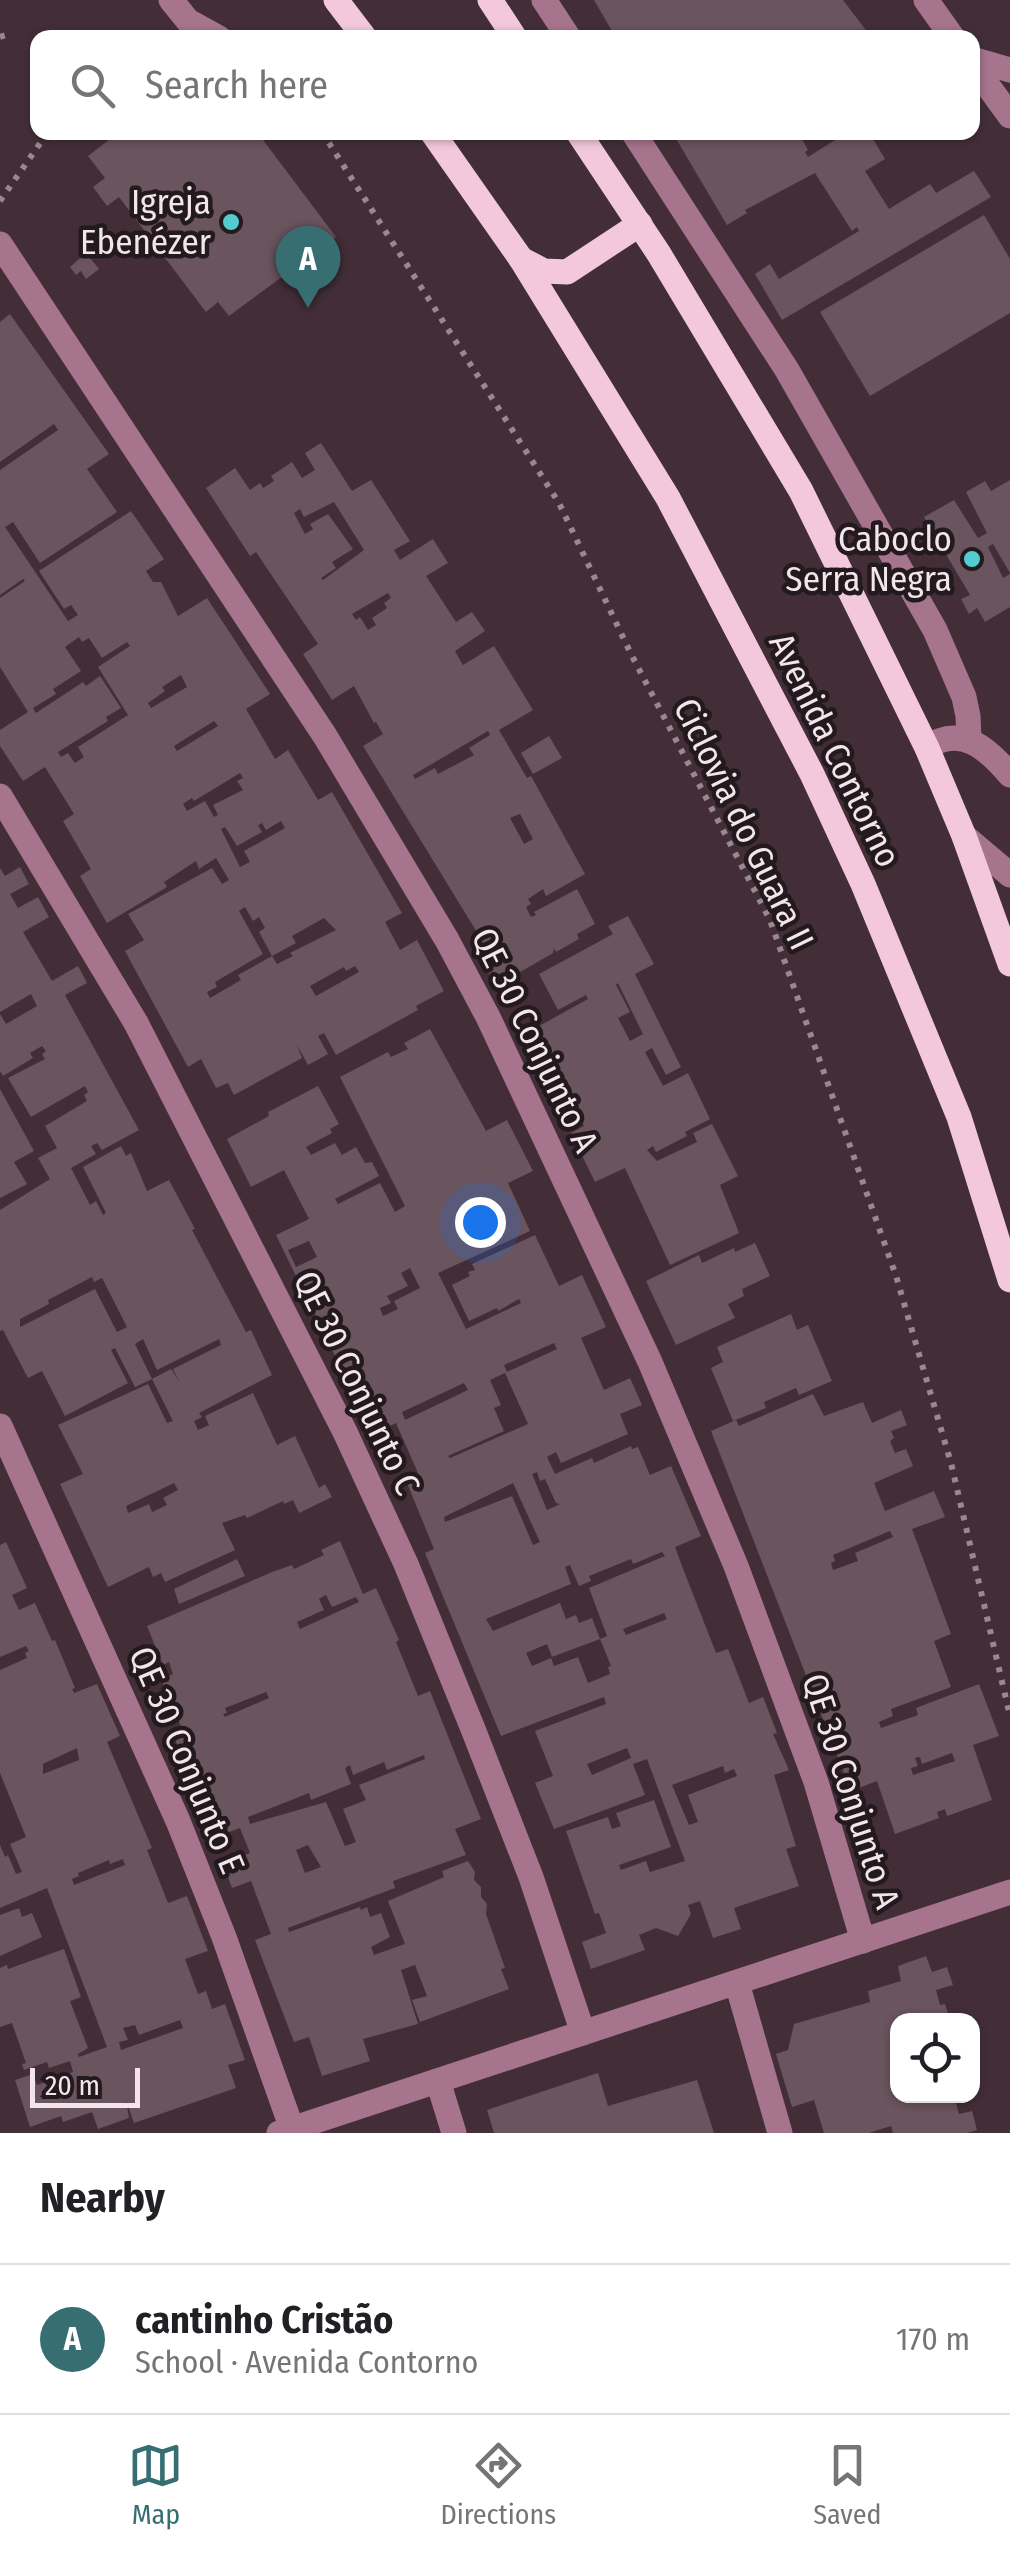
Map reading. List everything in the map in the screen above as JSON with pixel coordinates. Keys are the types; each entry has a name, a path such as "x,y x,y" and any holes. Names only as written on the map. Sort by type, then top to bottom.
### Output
{"main road":[{"path":"336,0 359,30"},
{"path":"490,0 510,30"},
{"name":"Avenida Contorno","path":"438,140 520,259 668,498 812,774 863,884 959,1117 1010,1280"},
{"path":"583,140 640,224 800,491 927,748 1010,964"},
{"path":"520,259 544,271 567,272 640,224"}],"street":[{"path":"170,0 188,21 204,30"},
{"path":"544,0 565,30"},
{"path":"926,0 947,30"},
{"path":"980,64 1010,70"},
{"path":"980,73 1010,116"},
{"path":"637,140 787,370 935,630 964,698 969,740"},
{"name":"QE 30 Conjunto A","path":"0,244 325,736 488,1016 650,1362 736,1566 816,1782 862,1941"},
{"path":"927,748 936,741 969,740 991,752 1010,775"},
{"name":"QE 30 Conjunto C","path":"0,796 136,1023 345,1432 406,1564 473,1729 531,1877 584,2032"},
{"path":"964,836 1010,875"},
{"name":"QE 30 Conjunto E","path":"0,1426 178,1821 224,1937 285,2131"},
{"path":"285,2131 1010,1892"},
{"path":"737,1983 780,2133"},
{"path":"438,2081 454,2133"}],"path":[{"path":"0,201 41,140"},
{"name":"Ciclovia do Guara II","path":"327,140 559,504 631,654 770,920 896,1276 951,1463 1010,1716"}],"building":[{"path":"594,0 843,0 866,30 611,30"},
{"name":"Igreja Ebenézer","path":"109,140 263,140 336,237 229,316 218,302 206,312 119,197 107,206 93,187 105,178 88,156"},
{"path":"677,140 802,140 808,157 835,140 874,140 885,159 865,171 889,209 930,184 936,193 974,171 991,197 782,320 755,274 770,264 779,279 859,231 857,227 852,231 815,173 745,210 747,213 727,225"},
{"path":"984,215 1010,259 1010,313 870,396 820,312"},
{"path":"86,253 99,269 86,279 81,271 76,275 70,267"},
{"path":"10,314 109,454 87,469 117,512 40,563 13,522 5,527 68,621 78,615 71,605 64,609 39,571 131,511 164,559 146,571 153,582 161,582 178,616 207,598 270,694 246,709 275,759 288,750 318,800 332,792 402,913 385,922 400,950 417,940 444,991 416,1006 418,1010 336,1055 324,1033 318,1036 328,1054 308,1065 297,1045 302,1058 234,1095 228,1083 216,1088 201,1059 188,1067 125,951 144,940 128,914 212,868 222,884 229,880 216,858 199,869 196,861 164,882 167,887 107,923 80,876 91,869 63,821 74,814 45,767 23,781 0,746 0,730 28,712 0,667 0,598 25,581 0,595 0,470 58,430 54,424 0,462 0,322","holes":["79,637 82,642 89,638 102,658 127,642 130,646 98,667 128,715 78,747 84,757 75,763 68,753 61,757 58,752 108,721 106,717 121,708 100,676 86,686 83,682 36,713 33,708 81,671 65,647","181,675 187,687 151,708 148,703 165,691 162,687","214,721 218,726 177,751 174,746","240,773 243,778 237,781 243,790 213,805 218,815 214,817 205,801 187,811 183,804 192,798 194,801","281,821 285,828 244,851 250,862 240,867 221,829 225,827 237,846 262,832 258,825 262,823 266,830","245,907 253,921 259,917 265,928 259,932 272,956 238,975 241,980 210,998 207,992 217,987 215,982 263,954 239,911","324,918 336,930 290,953 293,956 277,964 272,956 296,943 292,936","355,966 359,972 316,996 310,986 344,967 346,971"]},
{"path":"321,443 352,491 371,480 410,541 394,550 400,560 433,539 448,563 426,576 456,622 472,612 485,631 455,651 463,665 494,646 533,710 499,730 527,778 531,776 585,874 546,896 543,889 528,899 531,904 526,907 531,917 577,889 595,924 577,934 579,939 556,952 554,948 553,953 496,986 469,939 478,934 363,746 383,734 354,686 332,700 303,654 318,644 256,552 250,556 206,488 235,468 250,490 260,483 263,488 274,481 271,476 292,462 302,478 315,470 305,453","holes":["334,502 364,550 323,580 336,568 332,562 353,549 328,514 310,524 313,529 305,534 294,513 300,509 304,517","388,593 391,598 384,603 387,608 372,618 376,625 368,630 360,617 356,620 352,614","488,731 490,735 469,748 474,755 438,774 435,768 415,779 413,775","520,814 533,839 524,844 510,818"]},
{"name":"Caboclo Serra Negra","path":"1010,480 1010,573 993,544 988,547 1003,578 1010,574 1010,607 985,622 977,608 969,614 961,599 970,595 924,517 954,500 978,538 987,533 966,492 985,481 991,491"},
{"path":"549,736 562,758 533,774 521,753"},
{"path":"20,867 29,884 10,894 18,908 38,897 49,917 23,932 52,981 78,966 87,983 65,995 139,1130 102,1150 97,1143 91,1146 96,1154 71,1168 90,1205 96,1201 103,1215 106,1213 83,1167 121,1146 126,1156 131,1153 147,1191 169,1180 195,1229 192,1230 246,1332 251,1330 272,1375 199,1413 202,1417 194,1421 198,1430 209,1425 205,1416 253,1393 277,1445 295,1436 319,1488 325,1484 332,1497 299,1513 293,1500 284,1504 283,1501 247,1518 245,1515 222,1523 235,1550 165,1582 161,1573 153,1577 149,1567 108,1587 60,1484 83,1474 58,1425 148,1384 167,1423 173,1421 152,1379 135,1387 115,1348 111,1350 128,1383 65,1416 42,1371 28,1378 3,1330 0,1331 0,1210 50,1179 38,1158 57,1148 45,1126 87,1101 84,1095 88,1092 85,1086 31,1117 8,1078 45,1059 42,1054 46,1051 42,1046 30,1053 33,1058 3,1076 0,1071 0,1014 6,1024 37,1006 31,994 0,1012 0,868 5,876","holes":["92,1277 94,1282 102,1278 127,1327 117,1332 95,1289 20,1327 20,1319","143,1339 157,1370 219,1339 221,1345 173,1369 179,1381 171,1369 152,1379 135,1344","174,1483 178,1490 163,1498 167,1505 152,1512 149,1504 128,1513 126,1506"]},
{"path":"628,916 654,964 635,974 681,1067 666,1075 652,1048 645,1052 663,1086 688,1073 710,1119 656,1152 653,1146 647,1150 657,1161 697,1142 693,1133 712,1124 738,1176 720,1185 739,1233 670,1265 625,1168 595,1182 571,1133 584,1126 560,1078 546,1084 521,1036 588,999 586,995 558,1010 539,974 613,934 608,926","holes":["618,983 643,1034 630,1041 618,1018 630,1012"]},
{"path":"430,1029 486,1131 507,1120 533,1171 508,1183 530,1231 438,1273 466,1329 521,1303 519,1299 469,1321 452,1285 470,1276 468,1272 475,1270 472,1264 535,1235 559,1286 582,1275 606,1327 581,1338 604,1390 630,1378 642,1405 620,1414 628,1434 561,1463 556,1452 547,1457 555,1474 592,1458 594,1463 631,1446 638,1447 650,1475 671,1466 701,1536 675,1547 716,1653 728,1649 749,1703 763,1697 777,1733 773,1734 789,1770 774,1775 796,1846 786,1849 799,1886 734,1908 741,1929 713,1938 700,1901 688,1905 691,1914 678,1936 656,1928 639,1935 645,1950 591,1969 582,1942 606,1933 599,1913 595,1914 566,1831 608,1817 612,1829 621,1826 616,1813 654,1800 671,1847 619,1865 621,1870 646,1861 650,1872 685,1861 647,1759 633,1764 645,1795 554,1829 535,1783 553,1776 535,1731 606,1704 604,1697 501,1736 425,1553 434,1549 405,1478 418,1473 396,1423 373,1434 276,1235 309,1219 284,1170 251,1187 227,1139 318,1086 339,1124 330,1129 332,1133 306,1147 311,1155 335,1143 342,1155 356,1147 365,1163 372,1162 379,1176 335,1199 338,1204 380,1183 395,1212 405,1206 340,1077 388,1052 391,1057 408,1049 404,1043","holes":["309,1241 317,1257 296,1267 288,1250","410,1268 420,1288 394,1301 398,1309 383,1316 380,1308 391,1303 387,1296 408,1286 401,1273","554,1343 557,1349 505,1373 528,1424 450,1458 504,1431 494,1408 501,1405 490,1380 507,1372 504,1365","464,1383 468,1390 405,1420 402,1412","537,1472 540,1481 545,1479 560,1504 547,1510 532,1474","513,1483 540,1542 533,1545 512,1496 445,1522 444,1517","662,1552 665,1556 589,1588 607,1636 600,1639 592,1618 579,1623 576,1615 566,1619 560,1603 493,1631 486,1619 571,1584 565,1567 570,1565 579,1586 591,1581 589,1576 631,1559 633,1564","664,1613 667,1619 626,1635 623,1629","600,1639 611,1666 610,1674 588,1683 578,1657 554,1666 551,1658 532,1666 526,1653 547,1644 552,1657","627,1748 631,1758 592,1775 587,1764","723,1766 725,1773 734,1769 737,1776 688,1795 698,1822 689,1825 672,1785"]},
{"path":"0,1089 34,1151 14,1162 27,1184 0,1198"},
{"path":"755,1243 770,1276 742,1289 744,1296 728,1304 735,1318 676,1345 646,1281 699,1255 702,1263"},
{"path":"791,1314 797,1330 808,1325 832,1381 799,1395 796,1388 764,1402 766,1408 733,1421 711,1368 723,1362 717,1347"},
{"path":"813,1394 824,1416 863,1402 872,1423 901,1410 907,1425 891,1431 894,1438 890,1441 895,1453 906,1449 913,1466 874,1483 885,1511 934,1491 945,1517 912,1529 951,1634 934,1641 951,1687 891,1709 893,1716 879,1722 881,1728 918,1715 916,1708 979,1684 999,1736 973,1745 992,1800 947,1816 945,1809 937,1812 939,1818 895,1834 877,1781 851,1791 711,1431 736,1420 739,1426","holes":["890,1531 893,1537 855,1553 858,1561 833,1570 833,1555","952,1753 955,1761 913,1775 911,1768 918,1766 915,1758 920,1757 922,1764"]},
{"path":"340,1541 363,1594 376,1588 418,1696 430,1691 481,1819 455,1829 466,1855 393,1881 395,1888 288,1928 289,1932 367,1907 370,1917 381,1913 390,1937 371,1947 374,1955 405,1944 388,1901 444,1877 442,1871 468,1861 487,1904 486,1914 509,1989 420,2022 412,2000 427,1996 415,1965 401,1970 418,2024 363,2039 370,2061 322,2076 309,2037 294,2042 255,1940 271,1934 251,1881 232,1888 223,1863 250,1853 240,1828 213,1838 173,1734 183,1731 161,1679 173,1674 169,1662 163,1665 147,1626 272,1572 292,1565 294,1569 324,1555 321,1550","holes":["326,1595 332,1607 356,1597 359,1602 300,1629 297,1622 324,1610 319,1599","266,1692 269,1698 225,1717 225,1708","424,1755 425,1759 359,1785 366,1800 343,1809 356,1842 345,1846 326,1802 250,1824 248,1817 309,1793 311,1800 351,1784 345,1768 350,1765 353,1775 384,1762 387,1770","308,1845 321,1867 305,1873 296,1850"]},
{"path":"6,1542 27,1588 12,1595 19,1610 35,1603 52,1641 55,1640 74,1693 97,1684 120,1736 107,1742 152,1848 147,1850 168,1903 187,1896 208,1951 185,1959 198,1994 206,1991 212,2009 225,2004 245,2060 228,2065 236,2088 134,2123 126,2100 129,2118 98,2129 92,2112 63,2122 61,2116 30,2127 15,2080 33,2074 37,2085 73,2072 70,2061 49,2068 47,2062 24,2070 22,2064 26,2063 12,2023 0,2027 0,1968 7,1965 8,1969 64,1949 81,1997 70,2001 88,2048 79,2057 107,2047 47,1888 0,1908 0,1845 16,1874 22,1872 10,1844 26,1837 0,1773 0,1670 27,1658 25,1653 29,1651 26,1646 0,1657 0,1545","holes":["77,1748 79,1760 43,1774 43,1764","123,1859 125,1865 74,1885 72,1879 78,1873 109,1860 110,1864","180,2020 183,2028 121,2050 119,2042 128,2040 123,2028 135,2025 139,2035"]},
{"path":"237,1559 245,1576 179,1604 174,1589"},
{"path":"19,1908 22,1917 32,1913 42,1937 0,1956 0,1915"},
{"path":"926,1956 932,1972 947,1967 953,1985 936,1990 940,2005 945,2004 948,2013 890,2013 890,2103 956,2103 959,2114 972,2111 977,2130 893,2133 891,2126 869,2133 824,2133 814,2100 792,2107 776,2054 788,2050 794,2024 870,2002 868,1991 901,1981 898,1966"},
{"path":"598,2073 608,2106 697,2080 714,2133 494,2133 487,2110"}],"place":[{"name":"Igreja Ebenézer","path":"231,222"},
{"name":"cantinho Cristão","path":"308,308"},
{"name":"Caboclo Serra Negra","path":"972,559"}]}
